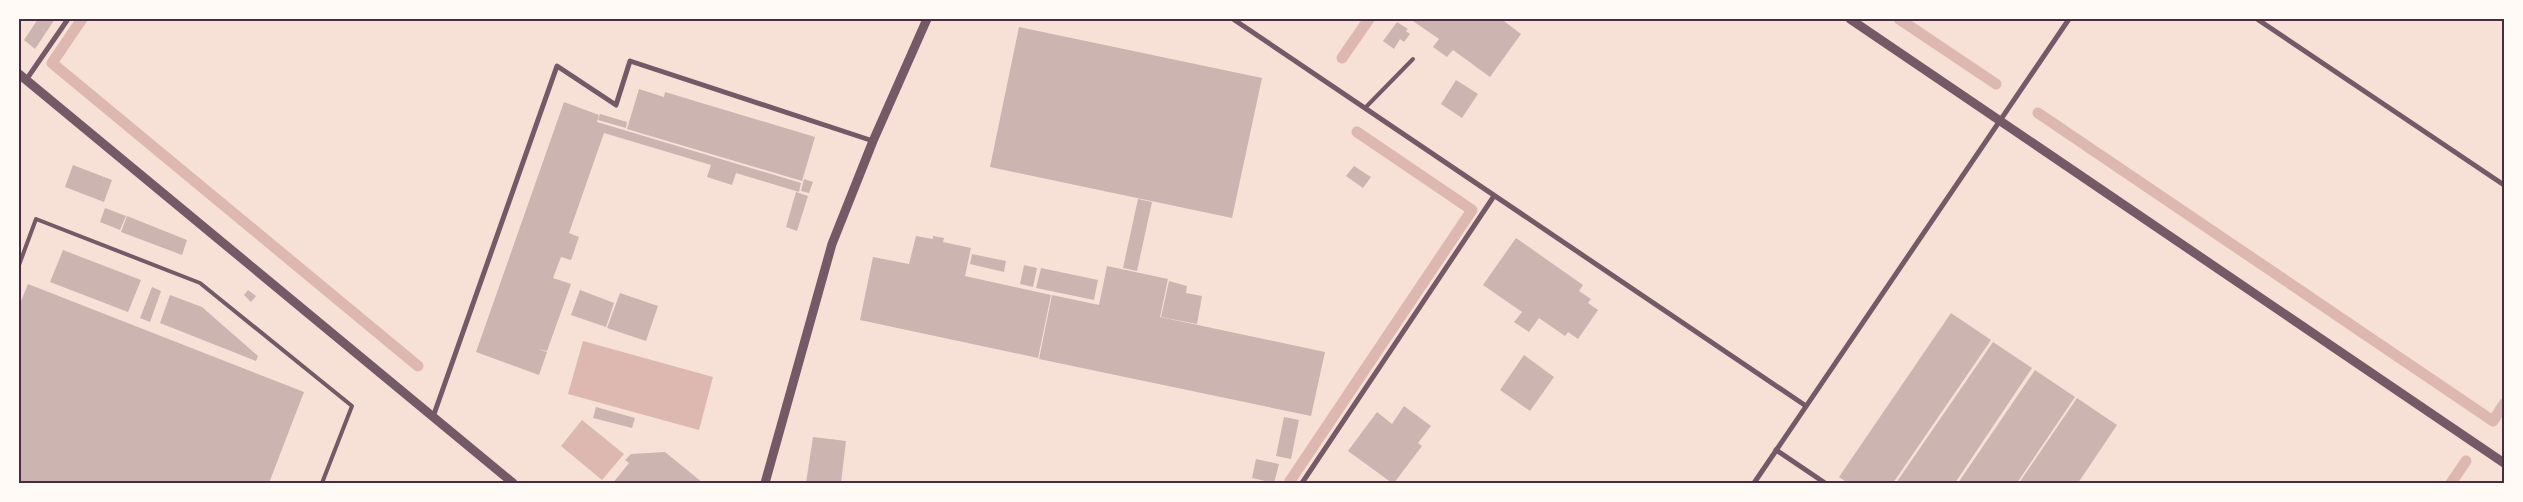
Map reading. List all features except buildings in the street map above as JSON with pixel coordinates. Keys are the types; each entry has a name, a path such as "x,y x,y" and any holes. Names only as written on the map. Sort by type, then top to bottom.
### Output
{"street":[{"path":"26,80 68,19"},
{"path":"765,483 832,244 873,141 927,19"},
{"path":"1233,19 1806,406"},
{"path":"1850,19 2504,463"},
{"path":"1754,483 2069,19"},
{"path":"2257,19 2504,185"},
{"path":"433,418 557,66 616,105 630,61 873,141"},
{"path":"19,74 513,483"},
{"path":"1302,483 1494,196"},
{"path":"1776,450 1825,483"}],"lane":[{"path":"1365,108 1413,59"},
{"path":"19,264 36,219 200,283 352,406 322,483"}],"shaded area":[{"path":"583,341 713,377 699,430 568,394"},
{"path":"582,420 624,454 602,480 561,446"}],"waterway":[{"path":"82,19 52,63 418,366"},
{"path":"1342,58 1369,19"},
{"path":"1899,19 1996,84"},
{"path":"2038,113 2493,421 2504,404"},
{"path":"1290,481 1472,210 1357,132"},
{"path":"2451,483 2466,461"}]}
